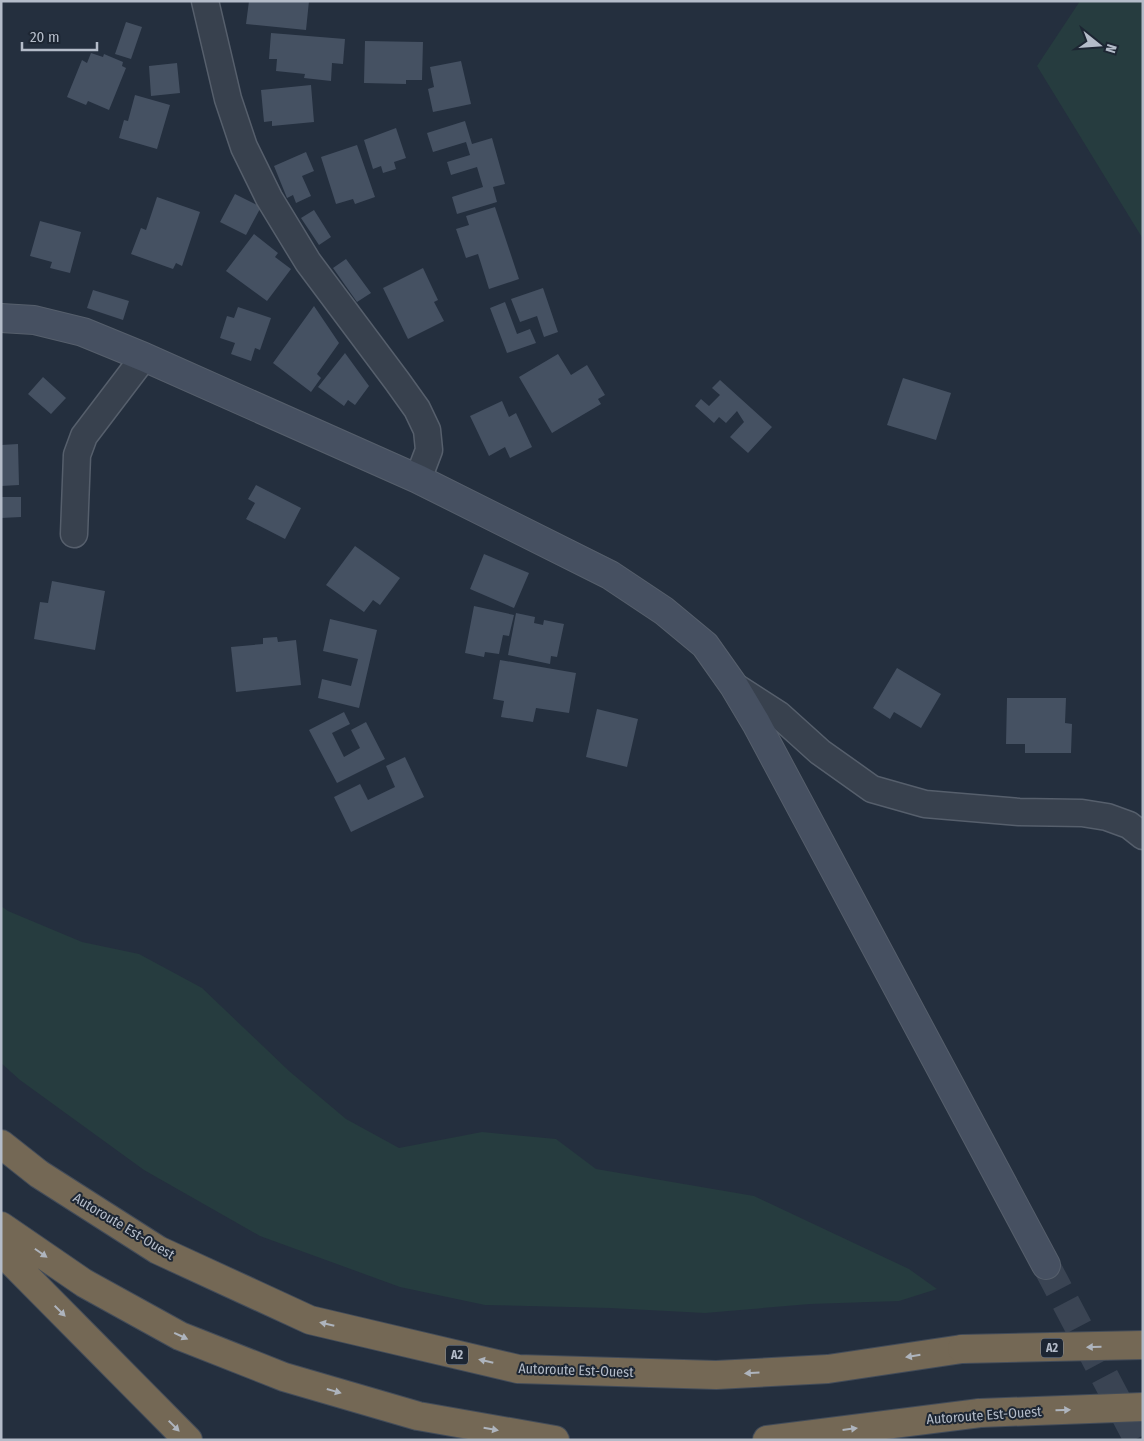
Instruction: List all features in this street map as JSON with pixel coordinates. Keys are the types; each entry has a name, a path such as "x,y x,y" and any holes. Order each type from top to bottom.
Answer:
{"highway":[{"name":"Autoroute Est-Ouest","path":"1,1144 39,1174 158,1250 310,1320 518,1369 716,1375 828,1369 962,1349 1143,1346"},
{"path":"1,1226 84,1283 180,1336 284,1377 418,1416 555,1440"},
{"path":"1,1251 188,1440"},
{"name":"Autoroute Est-Ouest","path":"767,1440 980,1413 1143,1407"}],"main road":[{"path":"1,318 34,320 83,332 418,478 610,575 664,610 705,645 734,686 765,740 1046,1265"}],"street":[{"path":"205,1 228,99 244,147 269,198 308,262 417,409 427,430 429,450 418,478"},
{"path":"74,534 77,455 84,436 144,357"},
{"path":"734,686 779,715 820,752 872,789 925,804 1019,812 1082,813 1107,817 1129,825 1143,836"}],"green space":[{"path":"1080,1 1143,1 1143,239 1037,66"},
{"path":"1,906 8,911 82,942 139,954 202,988 289,1071 346,1119 399,1148 482,1132 556,1139 596,1169 754,1196 909,1269 937,1289 899,1301 810,1304 705,1313 610,1308 485,1305 400,1287 260,1236 144,1170 20,1080 1,1063"}],"building":[{"path":"249,1 309,1 306,30 246,24"},
{"path":"126,22 142,27 131,59 115,54"},
{"path":"271,33 345,39 343,64 332,63 331,81 304,78 305,74 276,71 277,59 269,59"},
{"path":"365,41 423,42 422,80 406,80 406,84 364,83"},
{"path":"91,53 103,57 104,54 123,62 122,66 126,68 109,110 88,101 86,105 67,97 82,60 87,63"},
{"path":"461,61 471,104 433,112 428,89 434,87 430,67"},
{"path":"177,63 180,93 151,96 149,66"},
{"path":"311,85 314,122 272,126 272,121 264,122 261,90"},
{"path":"135,95 170,105 157,149 119,138 124,120 128,121"},
{"path":"465,121 472,144 492,138 505,184 493,187 497,202 457,214 452,197 483,187 477,167 451,175 447,162 470,155 466,142 433,152 427,133"},
{"path":"396,128 406,158 394,162 396,169 383,173 381,166 373,169 364,140"},
{"path":"357,145 375,197 355,204 353,199 336,204 321,157"},
{"path":"306,152 314,171 302,176 311,196 296,203 293,195 287,198 274,166"},
{"path":"235,194 261,207 246,235 220,222"},
{"path":"157,197 200,212 182,266 176,263 173,269 131,254 141,228 146,230"},
{"path":"495,207 519,279 489,289 478,254 466,258 456,229 469,225 466,216"},
{"path":"314,210 331,237 319,245 301,218"},
{"path":"40,221 81,232 70,273 50,268 52,262 30,256"},
{"path":"254,234 278,253 275,257 291,269 267,301 226,271"},
{"path":"346,259 371,293 357,302 333,268"},
{"path":"423,268 438,300 434,302 444,321 408,339 383,288"},
{"path":"543,288 558,332 544,337 537,316 520,322 511,299"},
{"path":"93,290 129,301 123,320 87,308"},
{"path":"505,302 517,334 530,329 536,343 507,353 490,308"},
{"path":"314,306 339,343 317,374 321,378 311,392 273,363"},
{"path":"238,307 271,318 260,350 255,348 251,361 231,354 235,343 220,338 227,316 234,318"},
{"path":"345,353 369,386 355,405 348,400 344,406 318,387"},
{"path":"558,354 571,375 587,365 605,395 598,399 601,404 552,433 519,377"},
{"path":"43,377 66,398 51,414 28,394"},
{"path":"903,378 951,393 936,440 887,425"},
{"path":"720,380 772,427 748,453 730,437 744,422 737,411 726,423 719,417 714,423 695,406 701,399 709,406 720,395 712,388"},
{"path":"502,401 509,417 516,413 532,447 510,458 505,447 489,456 470,416"},
{"path":"18,444 19,485 1,486 1,445"},
{"path":"256,485 301,508 285,539 246,519 255,503 248,499"},
{"path":"1,497 21,497 21,517 1,518"},
{"path":"355,546 400,578 380,605 373,600 364,612 326,585"},
{"path":"484,554 529,573 514,608 470,589"},
{"path":"52,581 105,591 95,650 34,639 40,602 48,603"},
{"path":"474,606 514,615 509,636 503,635 499,654 485,652 484,657 465,653"},
{"path":"516,613 535,617 534,623 543,625 544,620 564,624 557,657 551,656 550,664 508,655"},
{"path":"330,619 377,630 359,708 318,698 322,679 351,686 358,659 323,651"},
{"path":"277,637 278,642 296,640 301,685 236,692 231,647 263,644 263,638"},
{"path":"500,660 576,673 569,713 536,708 533,722 501,717 504,701 493,699"},
{"path":"897,668 941,694 921,728 894,712 890,719 873,708"},
{"path":"1007,698 1066,698 1065,723 1072,724 1071,753 1025,753 1025,744 1006,744"},
{"path":"597,709 638,719 627,767 586,757"},
{"path":"344,712 350,724 332,733 344,757 360,748 351,730 366,722 385,759 337,783 309,730"},
{"path":"405,757 424,797 351,832 334,797 360,784 368,800 395,787 386,766"}],"tunnel":[{"path":"1046,1265 1138,1440"}]}
